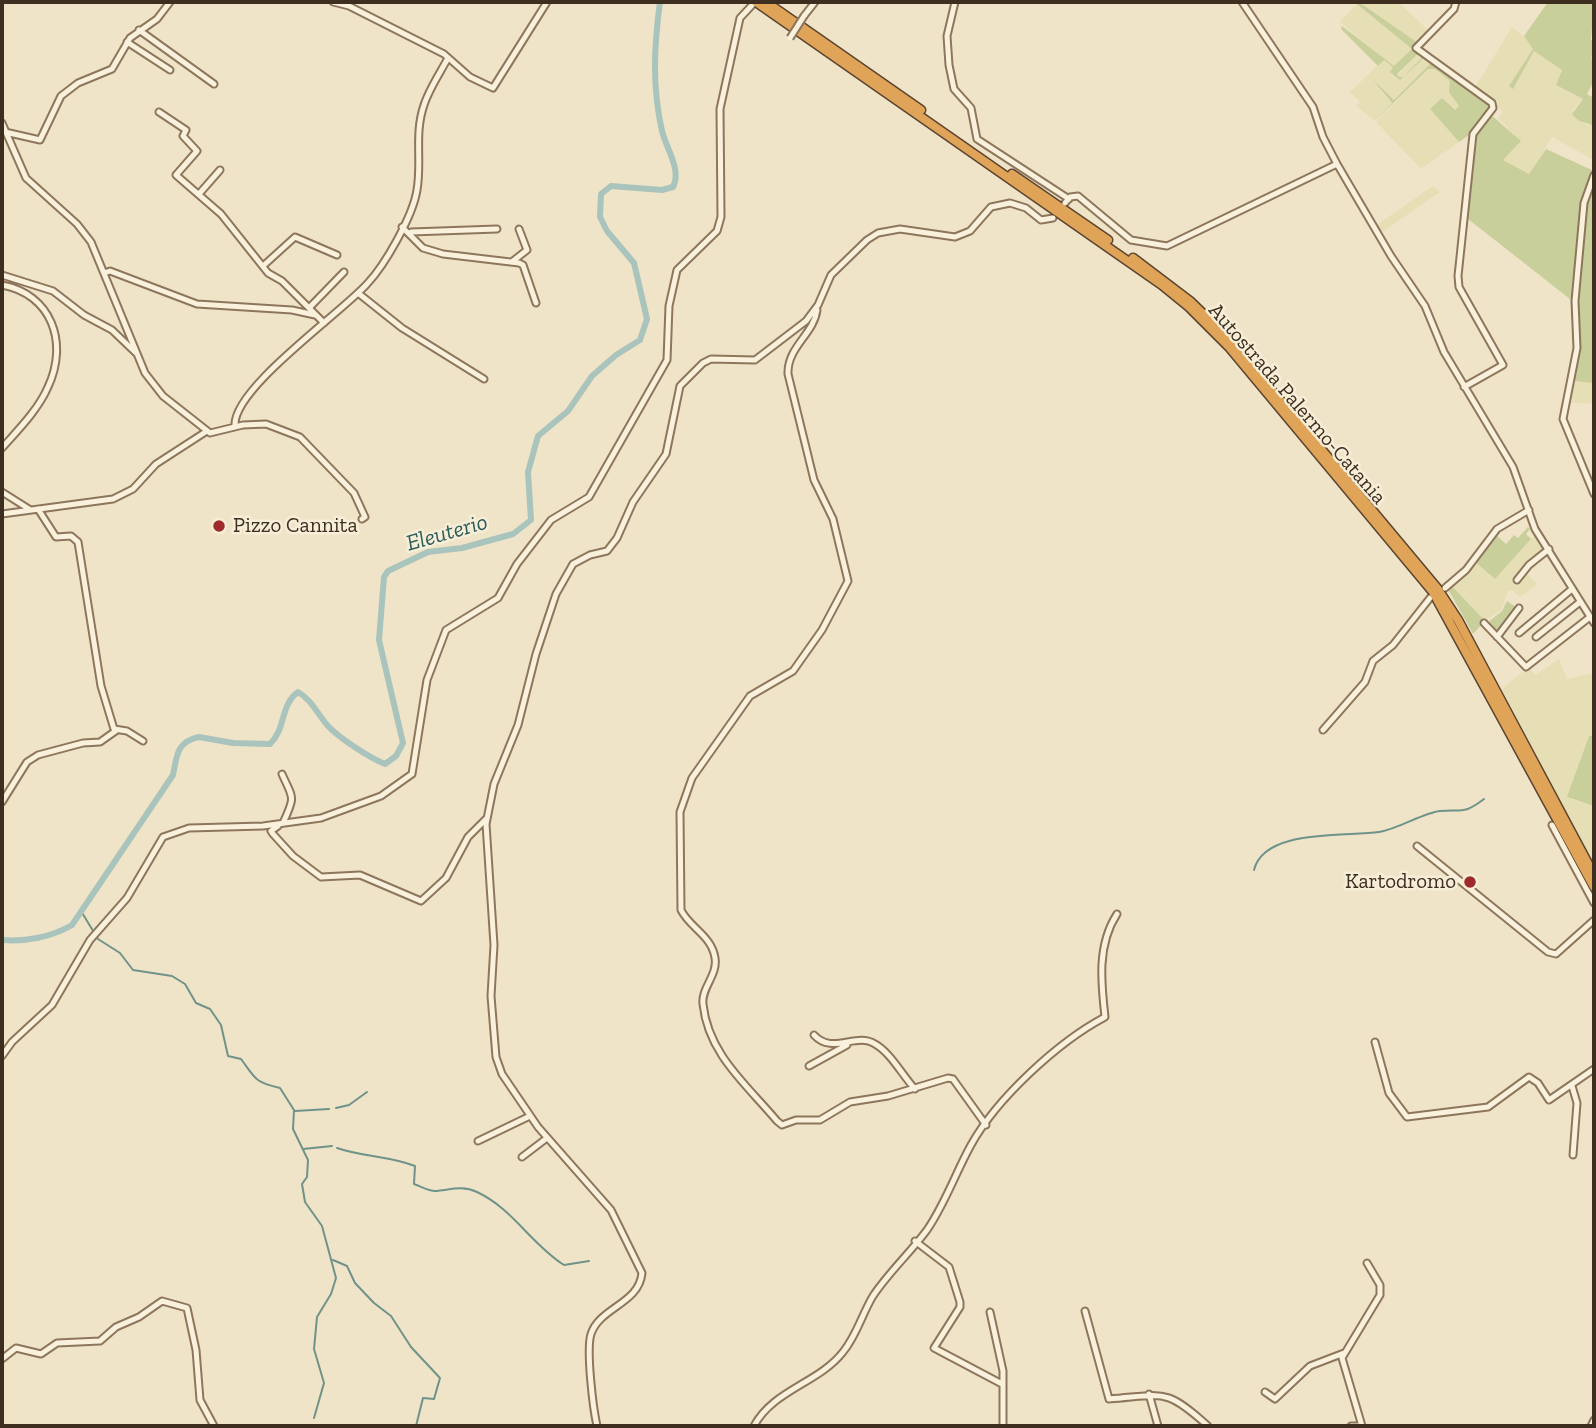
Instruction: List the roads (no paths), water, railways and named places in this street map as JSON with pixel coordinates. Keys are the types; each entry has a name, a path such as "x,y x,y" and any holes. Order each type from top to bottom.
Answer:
{"highway":[{"path":"755,2 776,13"},
{"path":"766,2 776,13"},
{"name":"Autostrada Palermo-Catania","path":"776,13 1161,278 1217,326 1437,588 1458,620 1594,875"},
{"name":"Autostrada Palermo-Catania","path":"776,13 1162,285 1210,327 1433,592 1594,887"}],"street":[{"path":"5,132 40,140 61,96 78,83 112,69 127,42 139,30 157,19 170,2"},
{"path":"333,2 349,6 448,58 470,77 493,88 547,2"},
{"path":"2,1056 12,1042 47,1012 95,935 127,898 163,837 189,828 282,823 333,814 381,796 412,774 427,680 446,630 498,598 517,564 551,520 589,497 667,360 669,306 677,270 717,231 721,217 718,124 724,85 740,18 755,2"},
{"path":"790,38 815,2"},
{"path":"955,2 947,36 949,65 954,89 971,108 977,139 1067,201 1078,196 1133,242 1167,246 1337,164"},
{"path":"1242,2 1313,107 1322,137 1391,256 1425,306 1444,352 1513,467 1535,529 1592,620 1526,667 1484,623"},
{"path":"1456,2 1454,9 1416,48 1492,103 1493,108 1473,134 1458,276 1459,287 1503,365 1464,387"},
{"path":"139,30 214,84"},
{"path":"127,42 170,70"},
{"path":"235,426 236,414 246,396 358,293 375,273 402,227 417,191 416,142 424,105 448,58"},
{"path":"159,112 184,128 183,136 197,151 176,175 220,214 263,266 324,323"},
{"path":"2,123 26,178 82,230 97,253 141,367 156,389 207,431"},
{"path":"199,194 220,170"},
{"path":"1594,176 1584,197 1575,301 1577,348 1563,419 1576,453 1590,477 1594,494"},
{"path":"986,1125 953,1079 850,1102 820,1121 796,1120 782,1125 777,1121 729,1069 705,1023 704,996 713,976 715,957 703,932 681,910 681,812 692,778 750,696 793,671 822,630 848,581 832,519 814,480 788,374 788,361 814,320 831,275 867,240 878,233 900,229 955,237 970,231 990,207 1010,203 1026,208 1041,220 1053,218"},
{"path":"402,227 411,232 423,248 443,254 513,261 523,265 536,303"},
{"path":"411,232 496,229"},
{"path":"513,261 527,250 519,229"},
{"path":"263,266 295,237 337,255"},
{"path":"104,273 110,271 197,304 292,310 316,315"},
{"path":"309,308 344,272"},
{"path":"2,275 53,291 83,315 112,330 137,353"},
{"path":"2,285 27,292 45,309 53,324 55,345 49,386 40,402 2,448"},
{"path":"358,293 402,328 484,379"},
{"path":"597,1426 592,1397 591,1333 597,1324 638,1289 642,1273 611,1210 530,1116 502,1074 496,1057 496,1030 491,996 495,962 486,819 494,783 518,725 536,653 561,582 580,559 607,551 617,538 633,502 666,454 680,386 703,363 711,359 755,360 806,321 816,309"},
{"path":"2,514 113,499 133,489 156,464 207,431 266,424 304,440 354,493 365,517 362,519"},
{"path":"2,492 29,510"},
{"path":"38,509 56,537 71,536 78,542 77,551 83,560 82,577 92,618 101,686 117,730"},
{"path":"1446,588 1466,570 1496,529 1529,510"},
{"path":"1517,580 1529,565 1549,550"},
{"path":"1519,633 1572,589"},
{"path":"1323,730 1365,682 1373,661 1393,645 1430,598"},
{"path":"1536,637 1580,602"},
{"path":"1497,637 1519,608"},
{"path":"2,802 27,762 38,755 88,742 100,742 117,730 127,731 142,741"},
{"path":"282,774 291,789 292,799 282,823 274,828 273,834 293,856 321,877 359,875 421,901 446,878 468,837 486,819"},
{"path":"1552,825 1594,903"},
{"path":"1417,846 1541,949 1550,953 1561,950 1594,920"},
{"path":"754,1426 760,1413 775,1400 841,1355 859,1327 874,1295 928,1228 960,1170 970,1145 986,1125 1039,1064 1084,1028 1105,1017 1101,986 1104,940 1117,914"},
{"path":"814,1035 824,1043 868,1040 874,1043 885,1051 915,1088"},
{"path":"1375,1042 1377,1058 1389,1093 1407,1117 1488,1107 1529,1077 1538,1083 1549,1100 1594,1069"},
{"path":"809,1066 849,1043"},
{"path":"1572,1086 1577,1103 1573,1155"},
{"path":"478,1141 530,1116"},
{"path":"522,1157 547,1138"},
{"path":"915,1241 949,1267 960,1302 956,1315 934,1348 1002,1384"},
{"path":"1351,1426 1362,1426 1342,1365 1344,1353 1380,1295 1380,1285 1367,1263"},
{"path":"2,1359 16,1348 37,1354 57,1343 94,1343 157,1303 175,1302 187,1308 190,1315 200,1400 214,1426"},
{"path":"1085,1311 1109,1399 1149,1394 1172,1397 1208,1426"},
{"path":"990,1312 1003,1371 1003,1426"},
{"path":"1265,1392 1275,1399 1307,1368 1344,1353"},
{"path":"1149,1394 1158,1426"},
{"path":"1591,1426 1594,1420"}],"waterway":[{"name":"Eleuterio","path":"2,940 38,938 72,925 173,775 179,751 191,739 199,737 233,743 270,744 279,731 288,704 298,692 311,703 328,726 355,747 385,764 396,756 403,743 379,640 384,577 388,571 428,552 462,548 513,534 531,520 528,472 538,436 568,411 592,376 616,355 640,340 647,319 634,263 607,231 600,217 601,194 611,186 662,190 673,187 675,166 662,131 655,82 660,2"},
{"path":"1254,870 1261,857 1273,847 1290,841 1308,837 1379,832 1433,812 1467,809 1484,799"},
{"path":"81,911 98,939 120,953 133,970 172,976 185,984 196,1003 210,1009 221,1025 228,1056 241,1059 260,1081 280,1088 294,1110 293,1129 308,1160 307,1177 302,1184 305,1202 322,1226 336,1278 331,1294 317,1317 314,1349 324,1383 314,1418"},
{"path":"336,1108 349,1105 367,1092"},
{"path":"295,1111 329,1109"},
{"path":"303,1149 332,1146"},
{"path":"337,1148 415,1166 414,1184 430,1190 461,1188 477,1192 501,1207 564,1265 589,1261"},
{"path":"333,1260 347,1266 355,1283 391,1316 411,1347 440,1378 434,1399 423,1398 416,1426"}],"place":[{"name":"Pizzo Cannita","path":"219,526"},
{"name":"Kartodromo","path":"1470,882"}]}
